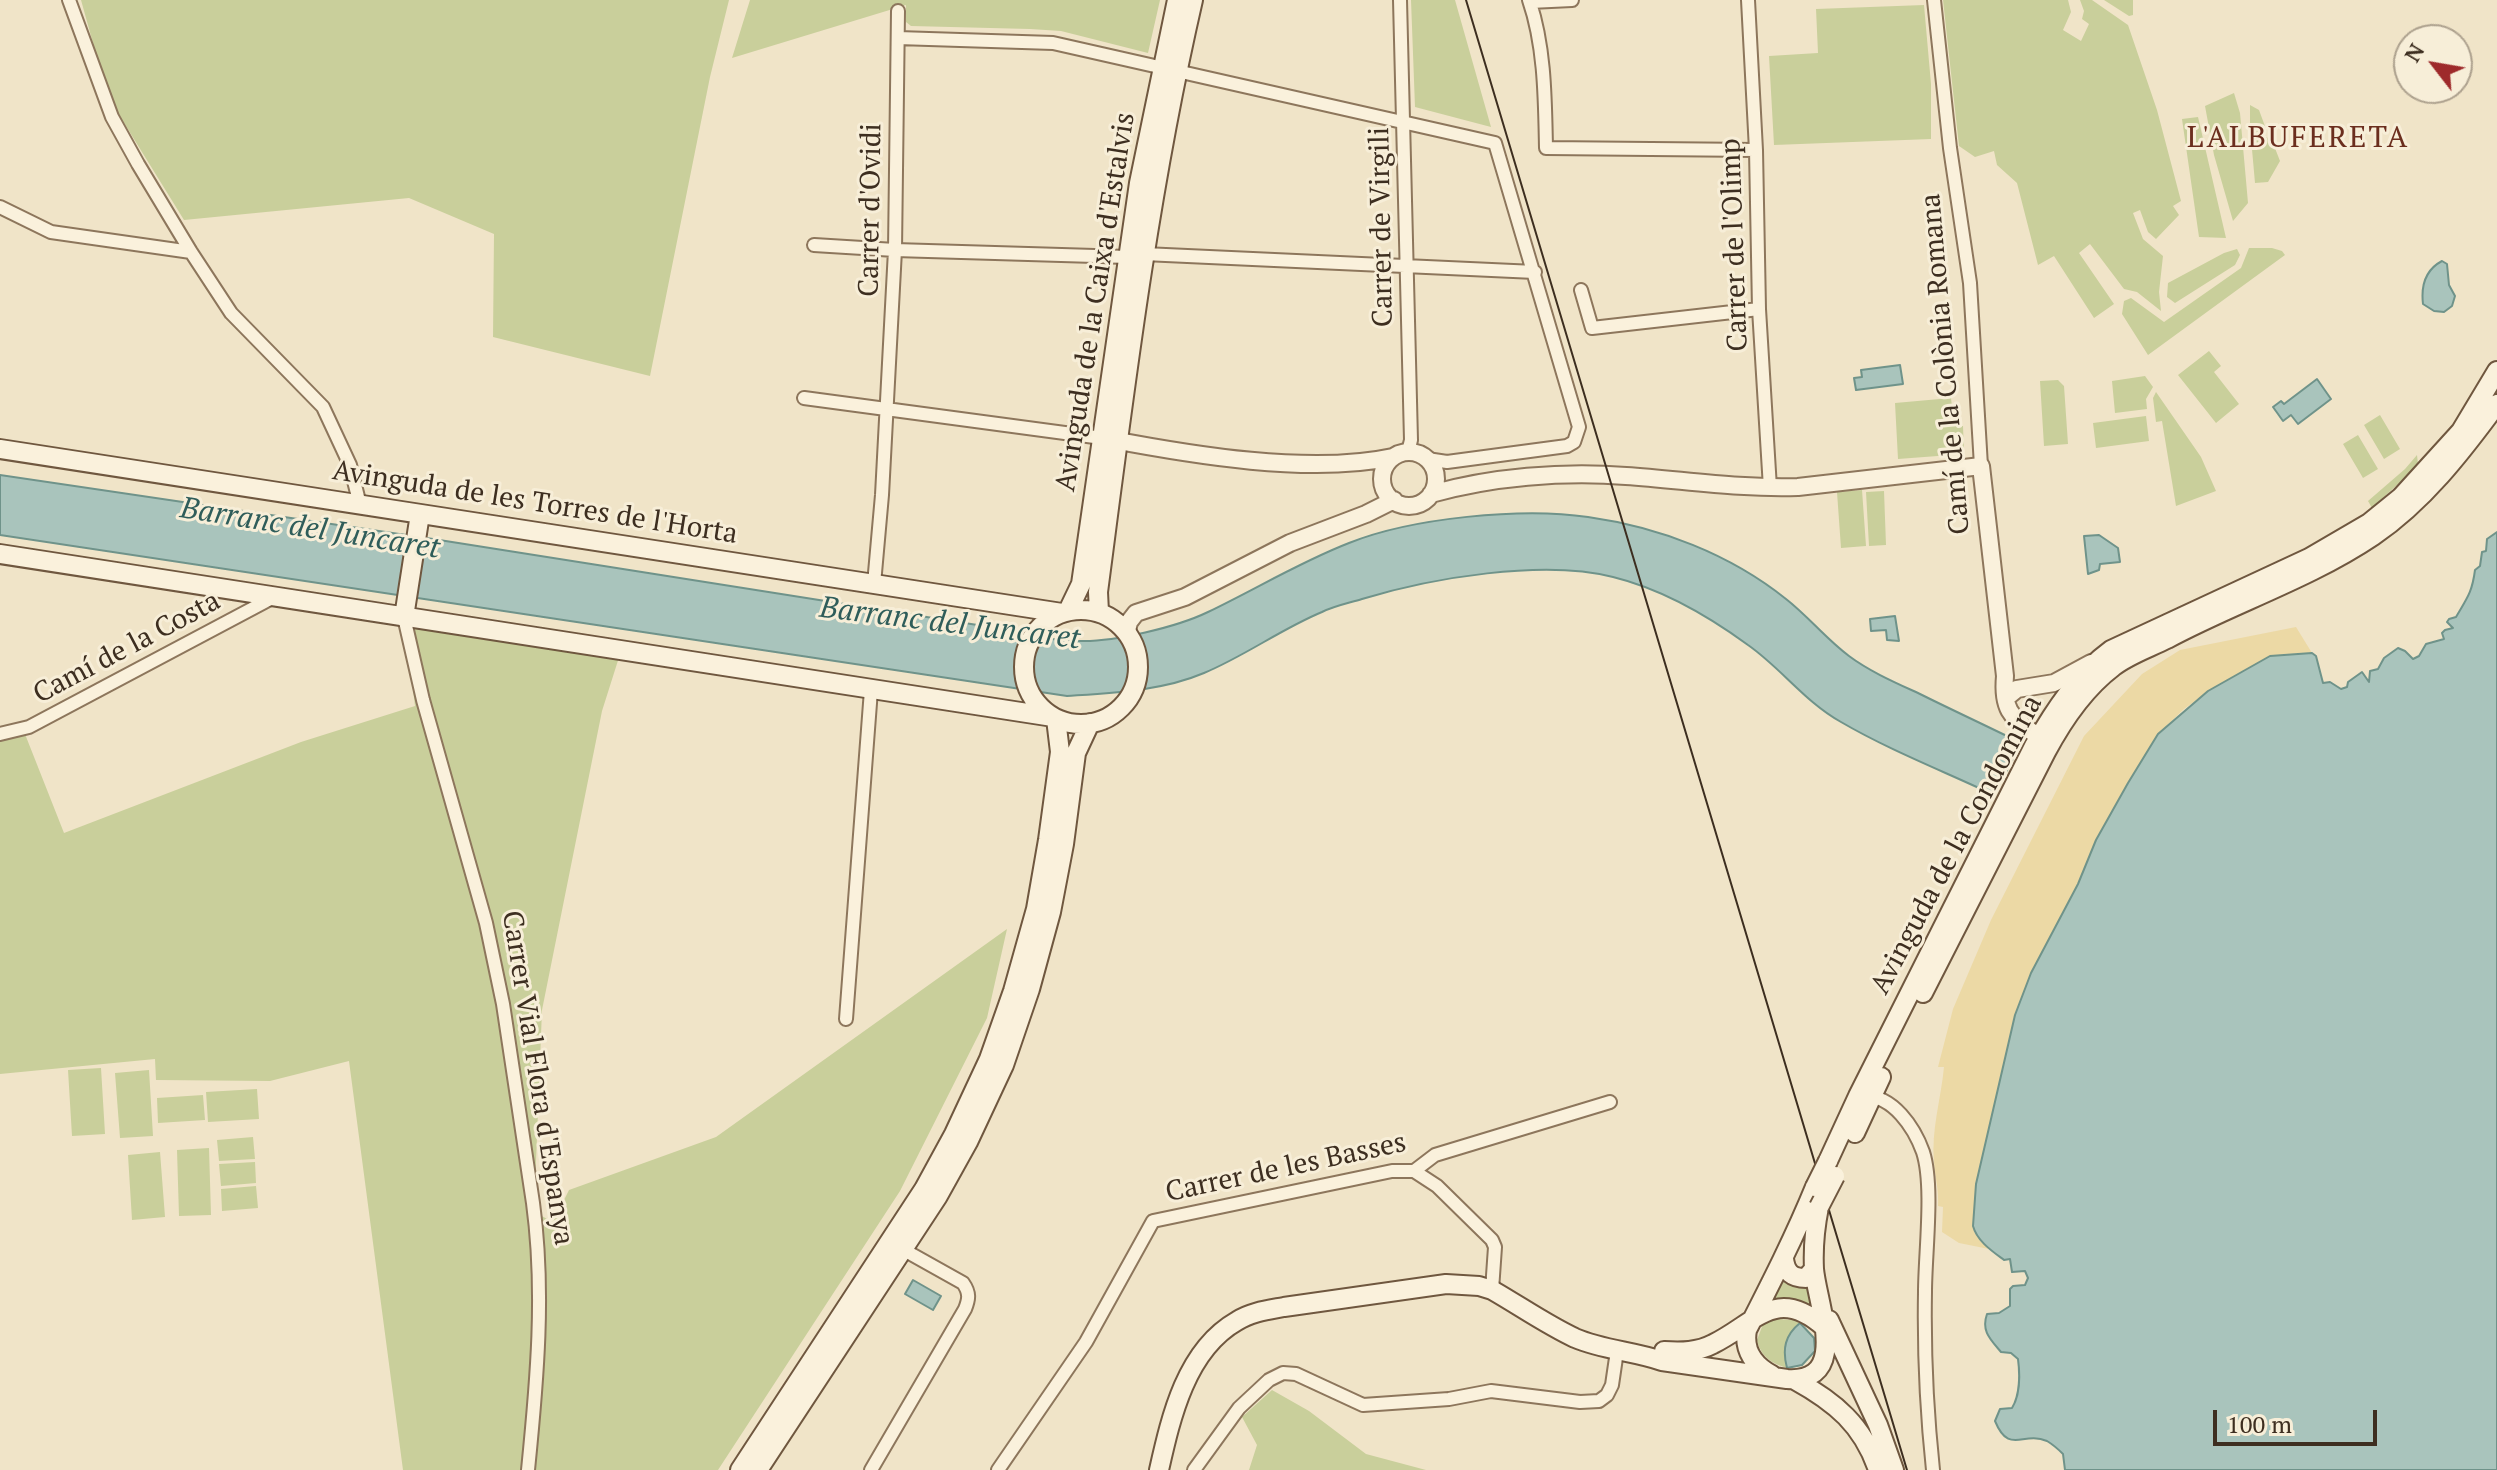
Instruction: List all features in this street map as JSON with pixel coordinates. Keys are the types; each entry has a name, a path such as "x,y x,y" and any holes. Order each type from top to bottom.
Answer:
{"main road":[{"name":"Avinguda de la Caixa d'Estalvis","path":"1065,612 1081,584 1110,440 1136,255 1170,69 1177,0"},
{"name":"Avinguda de la Caixa d'Estalvis","path":"1170,69 1193,0"},
{"name":"Avinguda de la Condomina","path":"1825,1330 1814,1269 1819,1207 1832,1168 1865,1096 2044,742 2077,683 2100,658 2309,558 2369,523 2401,497 2461,431 2497,371"},
{"name":"Avinguda de la Condomina","path":"2044,742 2082,696 2114,666 2197,623 2319,568 2374,536 2420,498 2465,448 2497,404"},
{"name":"Avinguda de la Caixa d'Estalvis","path":"1099,612 1110,440"},
{"name":"Avinguda de les Torres de l'Horta","path":"0,449 1065,612"},
{"name":"Carrer Vial Flora d'Espanya","path":"406,608 420,514"},
{"path":"0,554 274,597 406,608 871,690 1055,718 1072,724 1090,723 1115,713 1128,700 1134,687 1138,663 1137,652 1127,631 1108,616 1080,609 1050,619 1037,630 1029,643 1024,660 1026,683 1034,701 1055,718 1060,752 1036,909 1013,991 989,1059 924,1189 740,1470"},
{"path":"758,1470 938,1196 1004,1065 1030,989 1051,912 1076,753 1090,723"},
{"name":"Avinguda de la Condomina","path":"1753,1319 1784,1259 1815,1187 1832,1168"},
{"path":"1784,1259 1785,1268 1797,1278 1806,1278 1814,1269"},
{"path":"1159,1470 1179,1401 1192,1369 1211,1341 1239,1319 1284,1307 1446,1284 1479,1286 1492,1290 1574,1338 1617,1351 1644,1354 1700,1350 1764,1311 1790,1308 1803,1312 1825,1330 1845,1354"},
{"name":"Avinguda de la Condomina","path":"1722,1339 1766,1289"},
{"path":"1819,1300 1878,1425 1894,1470"},
{"path":"1753,1319 1745,1338 1748,1349 1759,1367 1775,1377"},
{"path":"1795,1380 1807,1376 1822,1363 1827,1346 1825,1330"},
{"path":"1644,1354 1662,1361 1795,1380 1855,1424 1866,1440 1878,1470"}],"street":[{"path":"69,0 112,117 191,252 231,313 323,407 350,465 360,505"},
{"name":"Carrer de Virgili","path":"1400,0 1411,440 1401,454"},
{"path":"1572,0 1530,1 1540,52 1546,148 1756,150"},
{"name":"Carrer de l'Olimp","path":"1748,0 1756,150 1759,309 1770,488"},
{"name":"Camí de la Colònia Romana","path":"1934,0 1950,148 1970,283 1981,466 2005,676 2012,694"},
{"name":"Carrer d'Ovidi","path":"887,409 895,250 898,11"},
{"path":"898,38 1053,43 1495,143 1579,427 1574,442 1567,446 1432,466"},
{"path":"0,207 51,232 191,252"},
{"path":"814,245 1535,272"},
{"path":"1581,290 1592,328 1759,309"},
{"path":"804,398 1267,461 1346,463 1415,452 1432,466 1469,484"},
{"path":"874,584 887,409"},
{"path":"1401,454 1387,463 1382,481 1394,500 1404,505 1426,500 1431,494 1435,488 1432,466"},
{"path":"1431,494 1469,484 1570,474 1770,488 1981,466"},
{"path":"1127,631 1136,613 1185,597 1290,543 1394,500"},
{"name":"Camí de la Costa","path":"0,734 29,727 274,597"},
{"name":"Carrer Vial Flora d'Espanya","path":"406,608 423,700 486,923 503,1004 525,1149 537,1239 539,1297 528,1470"},
{"path":"2044,742 2011,715 2006,707 2012,694 2054,683 2100,658"},
{"path":"846,1019 871,690"},
{"path":"1865,1096 1892,1106 1902,1114 1923,1152 1928,1184 1925,1295 1933,1470"},
{"name":"Carrer de les Basses","path":"998,1470 1086,1342 1153,1221 1392,1171 1414,1171 1435,1155 1610,1102"},
{"path":"1414,1171 1437,1186 1492,1240 1495,1247 1492,1290"},
{"path":"871,1470 969,1298 968,1290 956,1278 904,1250"},
{"path":"1194,1470 1239,1408 1269,1380 1283,1373 1296,1374 1363,1405 1449,1399 1491,1391 1580,1402 1599,1401 1607,1395 1612,1385 1617,1351"}],"green space":[{"path":"81,0 729,0 710,77 650,376 493,337 494,234 409,198 184,220 108,97"},
{"path":"750,0 1160,0 1148,53 1061,31 911,26 906,22 906,5 732,58"},
{"path":"1411,0 1455,0 1491,127 1415,107"},
{"path":"1943,0 2068,0 2071,12 2063,30 2081,41 2089,24 2082,19 2084,11 2080,0 2092,0 2128,25 2157,110 2181,201 2173,206 2179,215 2156,239 2148,232 2140,210 2133,213 2143,239 2163,256 2159,292 2161,311 2137,292 2124,289 2090,244 2079,253 2114,304 2094,318 2054,256 2038,265 2017,183 1997,165 1994,151 1975,157 1959,146"},
{"path":"2104,0 2133,0 2133,15 2129,16"},
{"path":"1924,5 1931,84 1931,139 1774,145 1769,56 1818,53 1816,9"},
{"path":"2234,93 2240,113 2248,203 2233,221 2214,155 2205,106"},
{"path":"2250,105 2259,110 2265,132 2250,134"},
{"path":"2198,117 2226,238 2199,237 2182,119"},
{"path":"2251,138 2271,138 2280,161 2268,182 2255,183"},
{"path":"2249,248 2272,248 2285,255 2148,355 2122,314 2124,301 2131,298 2164,322 2241,268"},
{"path":"2237,249 2240,255 2235,265 2175,303 2167,297 2168,283"},
{"path":"2209,351 2221,366 2214,372 2239,404 2216,423 2178,375"},
{"path":"2145,376 2153,387 2146,399 2147,409 2115,413 2112,381"},
{"path":"2058,380 2064,386 2068,444 2044,446 2040,381"},
{"path":"2156,392 2201,457 2216,491 2176,506 2162,421 2156,422 2153,398"},
{"path":"1951,398 1954,426 1963,426 1964,454 1898,459 1895,403"},
{"path":"2380,415 2400,449 2384,459 2364,425"},
{"path":"2146,416 2149,441 2096,448 2093,423"},
{"path":"2358,435 2378,469 2363,478 2343,444"},
{"path":"2417,455 2418,464 2372,508 2368,501"},
{"path":"1862,490 1866,546 1841,548 1837,492"},
{"path":"1884,491 1886,545 1869,546 1866,492"},
{"path":"404,617 621,651 602,711 542,1010 534,1212 553,1222 569,1190 716,1137 1007,929 987,1018 900,1191 718,1470 403,1470 349,1061 270,1081 156,1080 155,1059 0,1074 0,736 23,729 64,833 301,742 415,706"},
{"path":"101,1068 105,1134 72,1136 68,1070"},
{"path":"149,1070 153,1136 120,1138 115,1073"},
{"path":"257,1089 259,1119 208,1122 206,1092"},
{"path":"203,1095 205,1120 158,1123 157,1098"},
{"path":"253,1137 255,1159 219,1161 217,1140"},
{"path":"209,1148 211,1215 179,1216 177,1150"},
{"path":"160,1152 165,1217 132,1220 128,1155"},
{"path":"255,1162 256,1183 221,1186 219,1164"},
{"path":"256,1186 258,1208 222,1211 221,1189"},
{"path":"1784,1277 1807,1285 1815,1313 1769,1305"},
{"path":"1777,1319 1800,1323 1787,1343 1787,1368 1768,1358 1757,1340 1763,1324"},
{"path":"1272,1390 1309,1411 1366,1454 1426,1470 1249,1470 1257,1445 1242,1417"}],"sand":[{"path":"2296,627 2312,653 2270,656 2184,709 2158,734 2105,823 2078,884 2031,973 2015,1015 1976,1184 1974,1232 1989,1249 1959,1243 1942,1232 1943,1207 1938,1206 1934,1138 1944,1067 1938,1067 1953,1009 1991,920 2084,736 2142,674 2180,650"}],"water":[{"path":"2442,261 2447,264 2449,285 2455,296 2452,306 2444,312 2434,311 2423,304 2428,274"},
{"path":"1900,365 1903,384 1856,390 1854,378 1862,377 1861,370"},
{"path":"2317,379 2331,399 2298,424 2291,415 2283,421 2273,407 2281,401 2284,404"},
{"name":"Barranc del Juncaret","path":"0,475 433,539 1068,641 1127,636 1180,623 1331,550 1403,527 1500,514 1588,517 1667,535 1717,556 1786,599 1865,667 2021,743 1994,795 1897,751 1828,714 1748,645 1684,604 1631,582 1585,572 1487,573 1390,591 1327,610 1188,679 1137,690 1067,696 0,535"},
{"path":"2497,532 2497,1470 2065,1470 2063,1454 2049,1442 2038,1439 2011,1440 2000,1431 1995,1421 2000,1409 2012,1408 2015,1403 2019,1365 2018,1359 2011,1353 2001,1352 1990,1339 1985,1320 1987,1314 1999,1313 2010,1306 2010,1289 2025,1285 2028,1278 2025,1271 2012,1272 2010,1259 2004,1260 1990,1249 1973,1226 1976,1184 2015,1015 2031,973 2078,884 2096,840 2158,734 2208,691 2270,656 2312,653 2316,656 2323,683 2330,682 2341,689 2362,672 2369,682 2370,671 2378,669 2384,658 2398,648 2413,659 2419,656 2426,644 2444,639 2442,633 2453,628 2447,622 2456,617 2466,600 2475,570 2480,566 2482,552 2486,551 2487,539"},
{"path":"2099,535 2118,548 2120,562 2100,564 2099,570 2088,574 2084,536"},
{"path":"1895,616 1899,641 1887,640 1886,630 1871,631 1870,619"},
{"path":"913,1280 941,1296 933,1310 905,1294"},
{"path":"1800,1323 1814,1338 1815,1351 1802,1365 1787,1368 1786,1343"}],"tram line":[{"path":"1466,0 1907,1470"}],"district":[{"name":"L'ALBUFERETA","path":"2298,138"}]}
